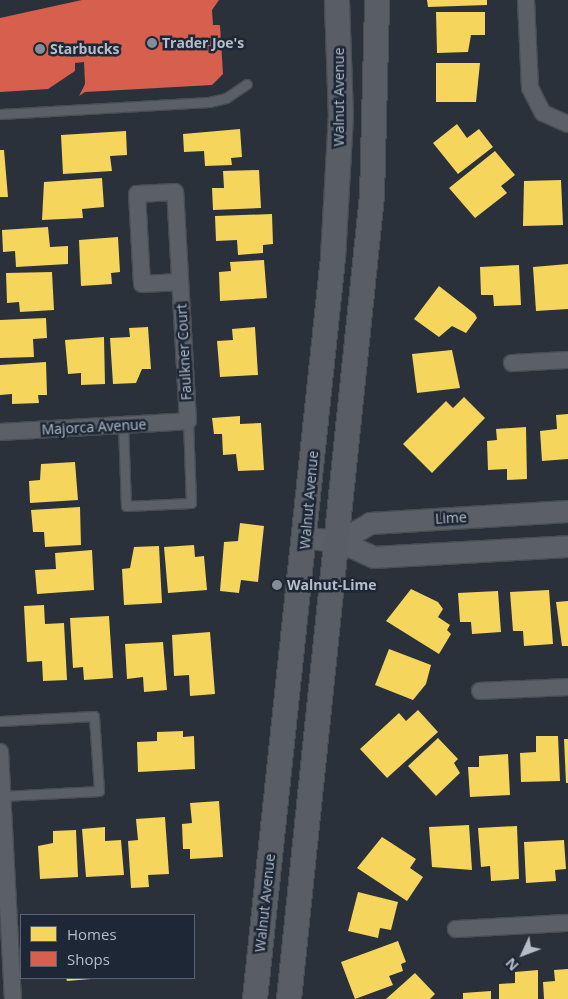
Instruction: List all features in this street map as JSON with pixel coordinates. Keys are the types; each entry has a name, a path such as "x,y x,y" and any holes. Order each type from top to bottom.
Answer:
{"main road":[{"name":"Walnut Avenue","path":"255,999 306,538 334,249 341,82 337,0"},
{"path":"289,999 338,542 372,196 377,81 377,0"},
{"path":"341,82 377,81"}],"street":[{"path":"526,0 530,88 544,113 568,124"},
{"name":"Faulkner Court","path":"180,282 142,284 137,194 175,192 188,421"},
{"path":"512,363 568,360"},
{"name":"Majorca Avenue","path":"0,432 188,421"},
{"name":"Lime","path":"338,542 370,523 568,511"},
{"path":"306,538 338,542 373,557 568,546"},
{"path":"480,691 568,687"},
{"path":"0,752 3,859 13,999"},
{"path":"456,929 568,924"}],"lane":[{"path":"0,114 209,102 226,98 247,84"},
{"path":"123,425 126,506 191,503 188,421"},
{"path":"0,721 94,716 99,791 2,805"}],"building: Homes":[{"path":"427,0 487,0 487,5 428,7"},
{"path":"436,12 485,12 485,35 471,35 468,52 437,53"},
{"path":"436,63 480,63 476,102 436,102"},
{"path":"457,124 467,138 479,129 493,147 458,174 433,143"},
{"path":"240,129 242,157 231,158 232,165 205,166 204,151 184,152 183,134"},
{"path":"126,131 127,155 110,156 112,171 63,174 61,135"},
{"path":"0,150 4,150 8,197 0,197"},
{"path":"495,151 515,175 501,186 507,193 475,218 449,188"},
{"path":"259,170 261,208 213,210 212,188 224,188 223,171"},
{"path":"102,178 104,207 82,209 83,218 42,220 44,182"},
{"path":"561,180 563,225 523,226 524,181"},
{"path":"272,214 273,244 263,245 263,253 238,255 237,240 216,241 215,216"},
{"path":"48,227 50,247 68,246 68,264 16,267 15,251 3,252 2,230"},
{"path":"118,237 120,272 111,273 112,284 81,286 79,240"},
{"path":"264,260 267,298 220,301 219,272 231,271 230,262"},
{"path":"568,264 568,309 536,311 533,267"},
{"path":"519,265 521,305 494,306 493,295 481,295 480,267"},
{"path":"52,272 54,310 20,312 19,302 7,303 6,273"},
{"path":"439,286 475,314 477,318 466,333 452,326 439,337 414,319"},
{"path":"46,318 47,338 33,339 34,357 0,358 0,320"},
{"path":"148,327 151,369 142,369 136,383 113,384 110,338 130,337 129,328"},
{"path":"255,327 258,375 220,377 217,341 233,340 232,329"},
{"path":"104,337 105,384 81,385 81,373 68,374 65,340"},
{"path":"452,350 460,388 417,393 412,354"},
{"path":"46,362 47,395 38,395 39,403 12,404 12,394 0,395 0,365"},
{"path":"464,397 485,418 432,473 403,444 446,401 453,408"},
{"path":"568,414 568,459 542,461 540,431 557,429 556,415"},
{"path":"240,416 240,424 261,423 264,470 238,471 236,454 223,455 222,434 214,434 212,418"},
{"path":"526,427 527,479 507,480 507,469 488,470 487,441 497,440 496,429"},
{"path":"75,462 78,500 30,503 29,481 40,480 41,464"},
{"path":"80,507 81,545 45,547 44,532 33,532 31,510"},
{"path":"240,523 264,526 258,582 241,580 239,593 220,591 224,542 238,541"},
{"path":"194,545 195,557 204,556 207,590 168,593 164,547"},
{"path":"159,546 162,603 124,605 122,569 130,568 134,547"},
{"path":"92,550 94,590 37,594 35,570 56,569 55,553"},
{"path":"411,589 438,602 443,609 438,617 450,625 447,630 451,634 439,654 386,621"},
{"path":"549,590 553,644 524,646 523,631 513,631 510,592"},
{"path":"498,591 501,632 472,634 471,622 460,622 458,593"},
{"path":"568,601 568,646 562,646 556,602"},
{"path":"44,605 45,624 64,623 67,680 43,681 42,661 27,662 24,606"},
{"path":"109,616 113,678 84,680 83,667 73,668 70,618"},
{"path":"210,632 215,694 190,696 189,675 174,676 172,635"},
{"path":"163,642 167,690 144,692 143,677 127,679 125,644"},
{"path":"389,649 431,665 426,684 413,700 375,685"},
{"path":"418,710 438,732 387,778 360,749 399,713 406,721"},
{"path":"183,731 183,737 194,736 195,769 138,772 137,742 157,741 157,732"},
{"path":"536,736 558,736 560,781 521,782 520,753 536,752"},
{"path":"438,738 458,759 454,763 460,773 436,796 408,766"},
{"path":"564,739 568,739 568,783 566,783"},
{"path":"508,754 510,795 470,797 468,767 479,767 479,756"},
{"path":"219,801 223,857 190,859 190,849 183,849 182,824 192,823 190,803"},
{"path":"165,817 169,874 148,875 149,887 131,888 128,841 138,840 136,819"},
{"path":"469,825 472,870 432,867 429,827"},
{"path":"517,826 519,879 491,881 490,866 481,867 478,828"},
{"path":"105,827 105,841 121,840 124,875 86,877 82,829"},
{"path":"76,830 78,877 40,879 38,846 53,843 53,831"},
{"path":"382,837 416,859 410,868 423,877 407,901 357,868"},
{"path":"564,840 566,869 555,870 556,881 526,883 524,842"},
{"path":"358,892 398,902 391,930 380,928 378,938 348,931"},
{"path":"398,941 406,962 401,964 403,971 389,976 393,985 355,999 341,962"},
{"path":"568,969 568,999 544,999 543,982 555,981 554,970"},
{"path":"538,970 538,999 499,999 499,984 515,983 515,972"},
{"path":"415,973 435,994 430,999 386,999"},
{"path":"66,979 91,979 67,981"},
{"path":"491,991 491,999 463,999 463,993"}],"building: Shops":[{"name":"Trader Joe's","path":"82,0 219,0 212,10 213,25 220,25 223,74 212,85 85,92 79,96 85,84 84,62 75,63 75,71 48,89 0,92 0,18"}],"place":[{"name":"Trader Joe's","path":"152,43"},
{"name":"Starbucks","path":"40,49"},
{"name":"Walnut-Lime","path":"277,585"}]}
